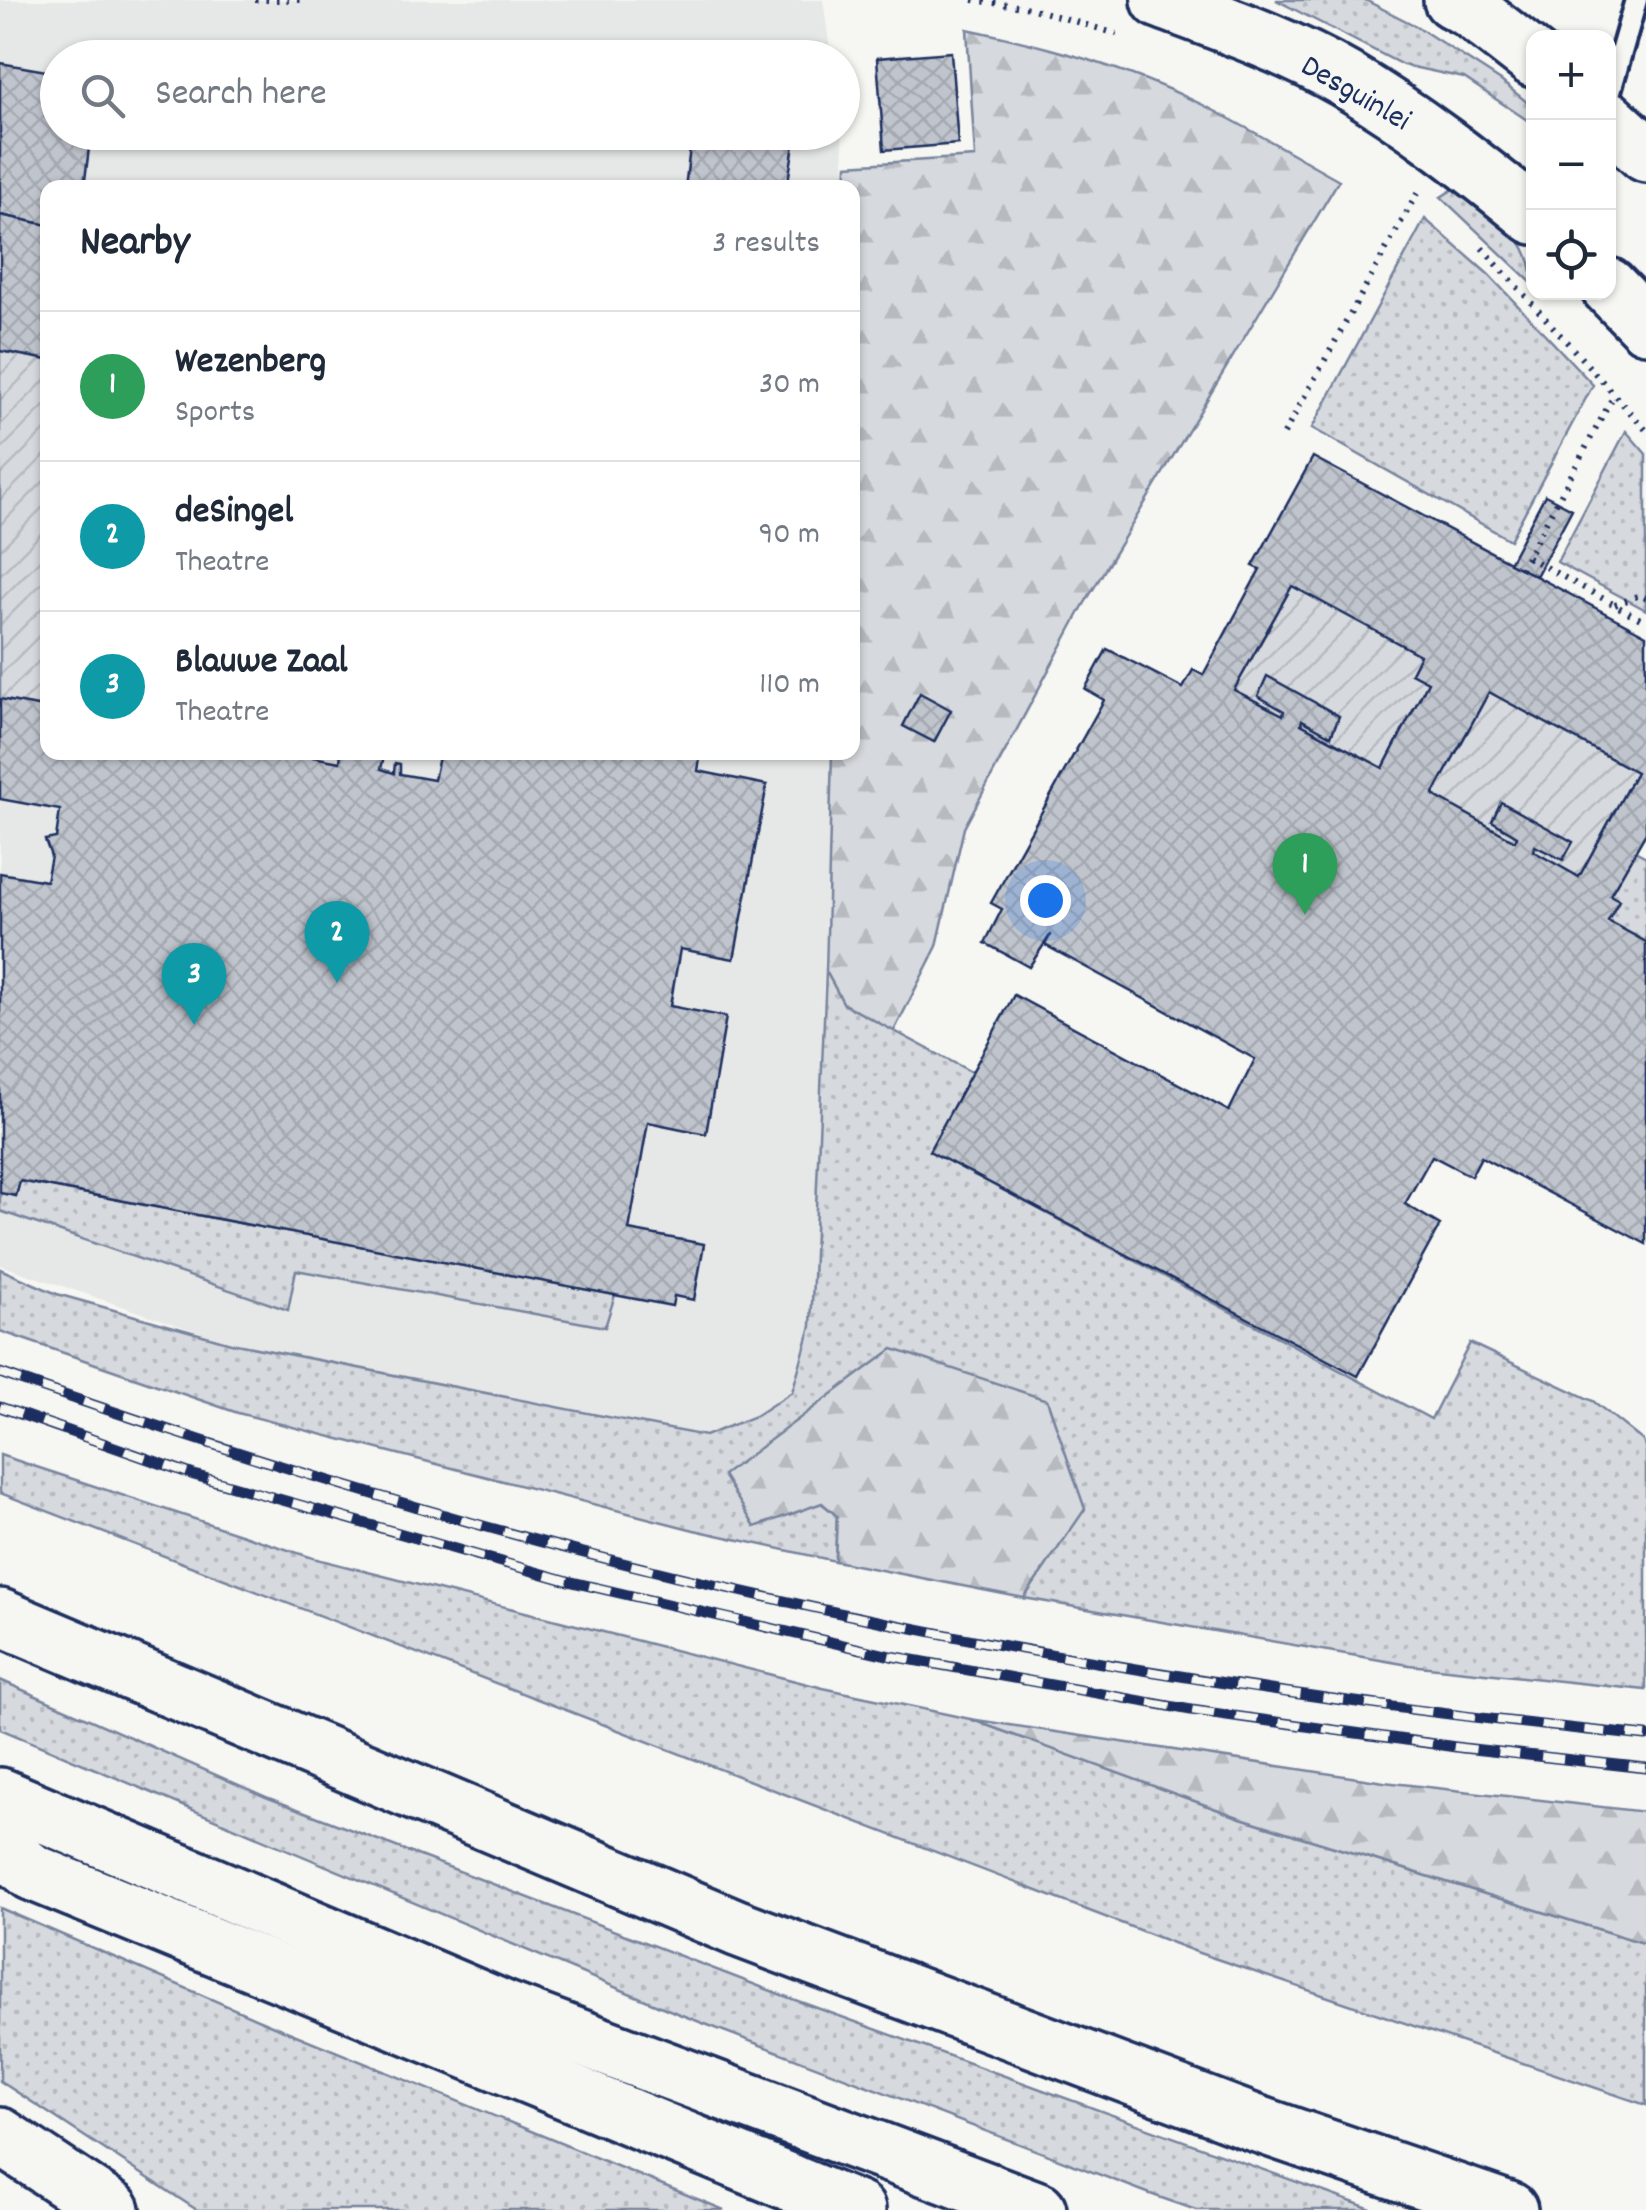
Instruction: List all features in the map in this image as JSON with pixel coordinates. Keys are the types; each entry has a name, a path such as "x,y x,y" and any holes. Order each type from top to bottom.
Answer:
{"main road":[{"path":"1452,0 1472,10 1526,53"},
{"name":"Desguinlei","path":"1145,19 1226,24 1343,78 1450,146 1527,210"},
{"path":"1610,120 1646,154"},
{"path":"1616,294 1646,325"},
{"path":"0,1618 737,1928 1252,2122 1509,2210"},
{"path":"0,1796 506,2010 1038,2210"},
{"path":"0,1847 32,1872 857,2210"},
{"path":"0,2136 112,2210"}],"lane":[{"path":"1616,70 1636,0"}],"path":[{"path":"256,0 304,0"},
{"path":"972,0 1145,19"},
{"path":"1406,180 1430,196"},
{"path":"1284,434 1420,189"},
{"path":"1481,247 1646,430"},
{"path":"1521,569 1615,393"},
{"path":"1526,557 1646,622"},
{"path":"1614,605 1640,595 1646,598"}],"shaded area":[{"path":"0,0 823,0 829,40 40,40 40,150 843,150 845,180 40,180 40,760 832,760 811,1326 793,1392 755,1416 705,1436 231,1343 0,1265"}],"green space":[{"path":"1276,0 1365,0 1416,26 1501,81 1526,101 1526,119 1464,78 1403,65"},
{"path":"967,29 1057,51 1146,80 1220,114 1339,180 1083,606 964,828 937,946 894,1031 844,1004 826,971 832,760 860,760 860,180 846,180 847,165 975,157"},
{"path":"1465,188 1511,229 1526,252 1526,277 1441,197"},
{"path":"1425,219 1488,274 1593,385 1510,540 1312,428"},
{"path":"0,351 40,359 40,707 0,699"},
{"path":"1626,431 1646,454 1646,610 1557,562"},
{"path":"1292,586 1420,655 1411,673 1428,682 1383,768 1301,724 1302,720 1331,736 1339,716 1268,677 1258,696 1284,711 1283,715 1234,690"},
{"path":"1489,692 1636,772 1579,877 1533,851 1535,846 1563,859 1572,842 1501,803 1492,821 1517,836 1515,841 1433,795"},
{"path":"1635,851 1646,857 1646,942 1608,921 1619,901 1610,895"},
{"path":"826,971 844,1004 973,1073 930,1151 1431,1419 1470,1343 1593,1401 1642,1440 1646,1447 1646,1690 1409,1665 1024,1598 1084,1509 1047,1400 756,1526 821,1503 837,1515 835,1561 694,1530 238,1413 0,1331 0,1269 57,1294 231,1343 705,1436 755,1416 792,1392 811,1326"},
{"path":"20,1181 615,1295 605,1327 296,1270 288,1310 0,1211 0,1193 16,1196"},
{"path":"893,1349 1047,1400 1085,1509 1024,1598 835,1561 837,1516 822,1503 755,1527 723,1475"},
{"path":"0,1455 313,1558 823,1688 970,1719 1241,1818 1646,1944 1646,2105 1199,1953 0,1493"},
{"path":"0,1680 266,1797 795,2000 1374,2210 1196,2210 679,2014 0,1729"},
{"path":"970,1719 1384,1782 1646,1812 1646,1944 1241,1818"},
{"path":"0,1908 269,2024 724,2210 197,2210 0,2081"}],"building":[{"path":"951,52 958,144 884,150 877,58"},
{"path":"0,63 40,70 40,150 89,150 85,180 40,180 40,223 0,215"},
{"path":"690,150 793,150 788,180 686,180"},
{"path":"0,215 40,223 40,358 0,351"},
{"path":"1313,457 1646,635 1646,833 1610,895 1619,900 1608,921 1646,942 1646,1244 1481,1157 1471,1176 1432,1156 1405,1204 1440,1225 1358,1376 929,1151 1014,995 1229,1111 1255,1059 1045,945 1051,934 1029,967 985,943 1002,909 991,903 1104,700 1085,689 1107,649 1183,688 1193,670 1203,675 1260,569 1253,566","holes":["1292,586 1420,655 1411,673 1428,682 1383,768 1301,724 1302,720 1331,736 1339,716 1267,676 1258,696 1284,711 1283,715 1234,690","1489,692 1636,772 1579,877 1533,851 1535,846 1563,860 1573,842 1501,802 1492,821 1517,836 1515,841 1433,795"]},
{"path":"1545,495 1572,509 1536,576 1509,563"},
{"path":"920,693 951,710 934,742 903,726"},
{"path":"0,699 40,706 40,760 383,760 381,769 394,773 395,763 400,764 400,774 434,780 438,760 700,760 698,771 767,785 734,959 680,949 670,1006 726,1017 706,1134 648,1122 629,1230 704,1244 694,1300 674,1296 672,1306 20,1181 16,1196 0,1193 0,873 46,881 51,856 45,840 56,838 60,810 0,799"}],"railway":[{"path":"0,1373 358,1490 708,1584 973,1640 1242,1686 1646,1736"},
{"path":"0,1407 194,1475 568,1581 891,1656 1191,1710 1463,1748 1646,1768"}],"place":[{"name":"Wezenberg","path":"1305,915"},
{"name":"deSingel","path":"337,983"},
{"name":"Blauwe Zaal","path":"194,1025"}]}
